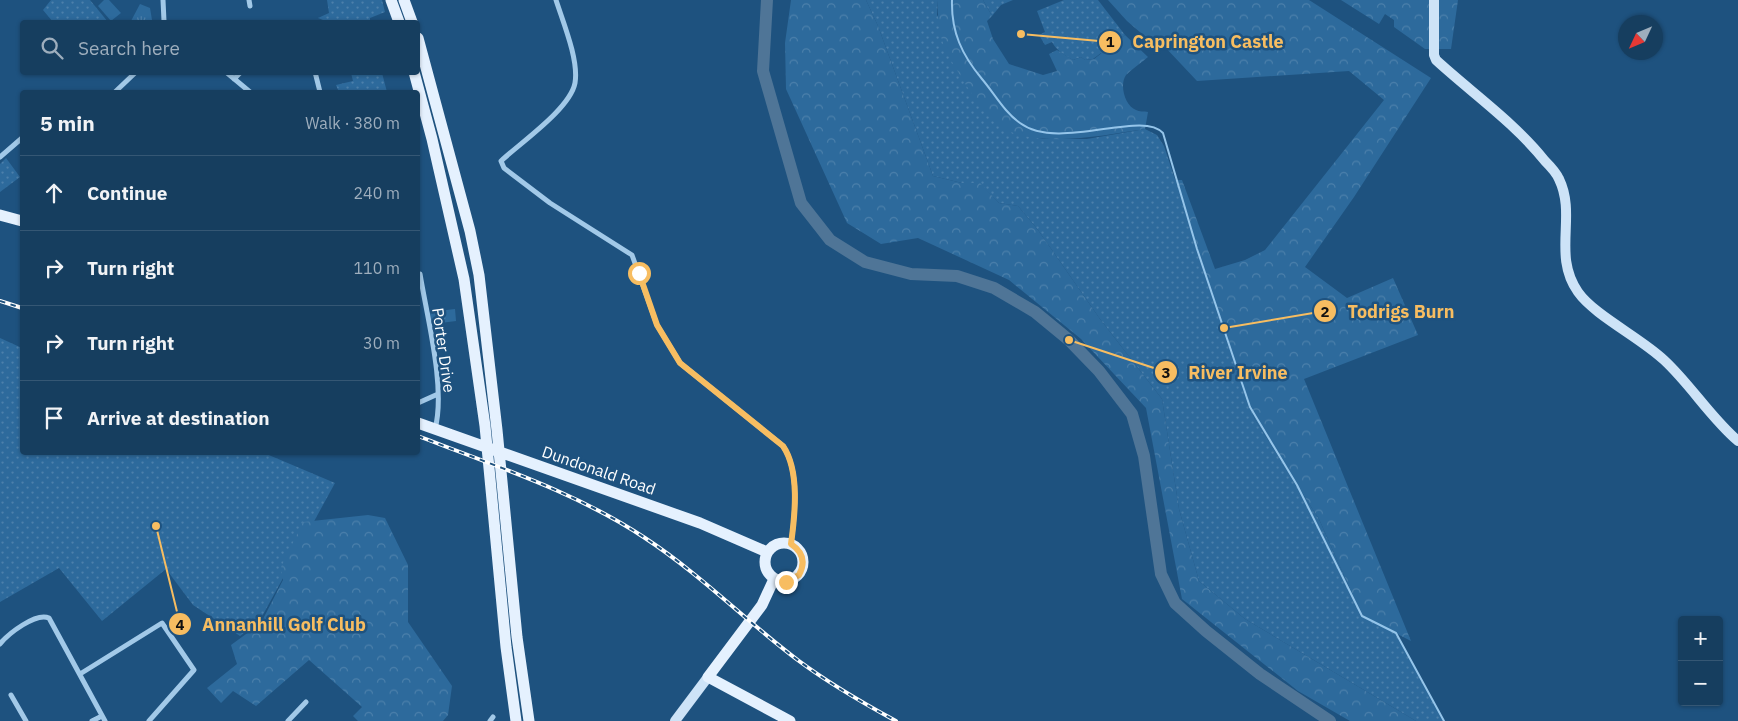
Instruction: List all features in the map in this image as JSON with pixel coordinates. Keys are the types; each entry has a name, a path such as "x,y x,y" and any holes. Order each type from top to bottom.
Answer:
{"main road":[{"path":"391,0 398,20"},
{"path":"404,0 411,20"},
{"path":"420,45 470,231 478,275 498,430 497,489 506,647 516,721"},
{"path":"415,75 419,90"},
{"path":"420,94 464,279 485,426 497,489 529,721"},
{"path":"0,215 20,220"},
{"name":"Dundonald Road","path":"420,424 700,523 767,552"},
{"path":"778,544 791,544 802,554 802,568 794,579 786,582 774,579 765,568 767,552 778,544"},
{"path":"774,579 762,605 708,677 790,721"}],"street":[{"path":"163,0 163,20"},
{"path":"249,0 250,6"},
{"path":"556,0 575,63 575,83 569,98 500,160 504,168 550,203 632,255 657,325 680,363 783,446 790,457 796,507 791,544"},
{"path":"1434,0 1434,55 1436,60 1536,149 1559,178 1566,204 1564,245 1566,269 1578,292 1590,305 1637,337 1666,361 1725,430 1738,441"},
{"path":"117,90 133,75"},
{"path":"229,75 248,90"},
{"path":"234,79 238,75"},
{"path":"316,75 320,90"},
{"path":"0,158 20,140"},
{"name":"Porter Drive","path":"420,274 420,292 438,394 438,419 435,429"},
{"path":"420,402 438,394"},
{"path":"0,644 39,616 45,616 51,620 103,718 92,721"},
{"path":"80,674 162,623 194,670 150,719"},
{"path":"675,721 708,677"},
{"path":"11,695 26,721"},
{"path":"288,721 306,702"}],"green space":[{"path":"51,0 90,0 106,20 51,20 43,10"},
{"path":"104,0 109,0 121,13 110,20 98,6"},
{"path":"327,0 382,0 385,12 370,18 370,20 323,20 318,18 329,13"},
{"path":"791,0 866,0 878,26 933,176 962,183 980,183 999,203 1018,206 1038,230 1100,319 1162,399 1179,509 1199,581 1245,619 1416,721 1350,721 1298,691 1182,599 1146,408 1081,339 1009,280 918,238 881,244 847,223 786,89 785,43"},
{"path":"866,0 938,0 937,15 1011,131 1043,139 1087,139 1145,129 1157,135 1164,146 1255,420 1319,519 1362,616 1396,633 1444,721 1416,721 1245,619 1199,581 1179,509 1162,399 1100,319 1038,230 1018,206 999,203 979,183 962,183 933,176 878,26"},
{"path":"938,0 983,0 992,16 987,21 993,39 1009,64 1043,75 1057,71 1049,54 1057,50 1073,60 1081,57 1085,60 1094,59 1125,35 1148,57 1126,75 1123,84 1124,95 1132,108 1137,111 1148,112 1145,129 1090,137 1051,139 1014,133 999,126 990,118 974,96 955,68 946,50 940,33"},
{"path":"983,0 1013,0 1001,5 992,16"},
{"path":"1064,0 1098,0 1125,35 1093,59 1085,60 1081,57 1073,60 1058,50 1052,42 1045,45 1039,35 1045,32 1037,11"},
{"path":"1108,0 1309,0 1431,78 1354,197 1305,267 1347,298 1393,278 1418,335 1304,379 1411,641 1362,616 1319,519 1255,420 1173,180 1182,180 1215,269 1245,260 1265,250 1384,100 1349,71 1197,81 1165,47 1156,46 1127,21"},
{"path":"1341,0 1458,0 1451,49 1425,49 1394,27 1394,20 1385,14 1379,24"},
{"path":"140,4 150,8 152,20 132,20"},
{"path":"352,75 383,75 386,90 338,90 336,85 353,81"},
{"path":"6,158 20,177 0,192 0,164"},
{"path":"455,309 456,321 432,324 430,312"},
{"path":"0,338 20,347 20,455 269,455 335,483 259,622 240,636 193,605 166,569 102,621 59,568 0,602"},
{"path":"368,515 385,518 408,565 408,622 452,686 448,715 443,721 358,721 353,716 362,707 309,660 256,706 233,691 221,703 207,688 237,664 231,645 261,623 283,580 281,567 303,522"}],"waterway":[{"path":"767,0 763,71 801,203 830,240 865,262 911,274 957,276 994,288 1035,312 1069,340 1099,371 1132,414 1144,456 1161,574 1175,603 1206,631 1260,674 1330,721"},
{"path":"952,0 953,22 963,52 1000,103 1020,123 1036,131 1056,133 1077,133 1137,125 1152,127 1163,133 1197,249 1250,407 1297,485 1362,616 1396,633 1444,721"}],"railway":[{"path":"0,301 20,307"},
{"path":"420,437 563,493 619,522 685,567 780,646 811,669 847,693 896,721"}],"place":[{"name":"Caprington Castle","path":"1021,34"},
{"name":"Todrigs Burn","path":"1224,328"},
{"name":"River Irvine","path":"1069,340"},
{"name":"Annanhill Golf Club","path":"156,526"}],"route":[{"path":"639,273 657,325 680,363 783,446 790,457 796,507 791,544 798,548 804,562 799,575 786,582"}]}
